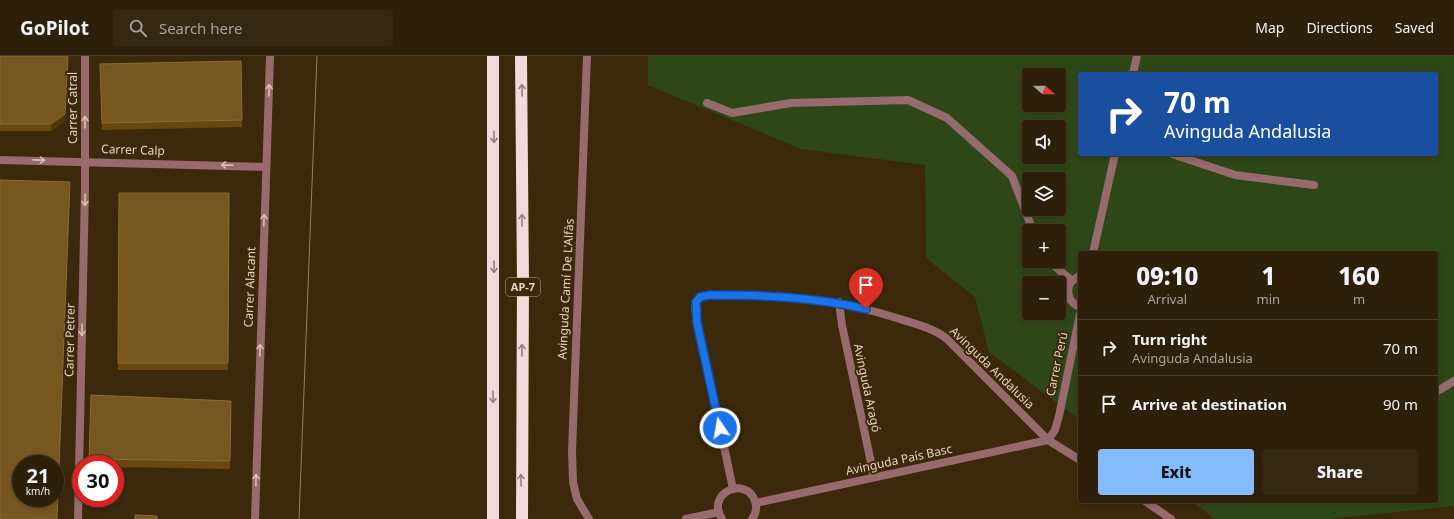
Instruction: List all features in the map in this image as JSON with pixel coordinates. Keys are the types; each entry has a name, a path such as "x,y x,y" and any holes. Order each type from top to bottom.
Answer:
{"highway":[{"name":"AP-7","path":"493,56 493,519"},
{"name":"AP-7","path":"521,56 523,281 522,519"}],"street":[{"name":"Carrer Catral","path":"85,56 85,161"},
{"name":"Carrer Alacant","path":"255,519 270,56"},
{"name":"Avinguda Camí De L'Alfàs","path":"588,56 572,452 575,491 589,519"},
{"path":"1133,72 1137,56"},
{"path":"707,103 732,113 791,103 908,100 947,118 1012,176 1030,224"},
{"path":"1093,251 1115,156"},
{"path":"1178,156 1235,175 1314,185"},
{"name":"Carrer Calp","path":"0,160 85,161 266,167"},
{"name":"Carrer Petrer","path":"78,519 85,161"},
{"path":"1057,268 1072,281"},
{"path":"1078,276 1072,281 1068,288 1070,299 1078,306"},
{"name":"Avinguda Andalusia","path":"733,489 695,310 696,302 700,297 710,295 780,296 839,302 890,316 941,334 1048,440 1078,459"},
{"name":"Avinguda Aragó","path":"839,302 874,477"},
{"name":"Carrer Perú","path":"1048,440 1055,430 1059,416 1078,324"},
{"path":"1438,391 1454,381"},
{"name":"Avinguda País Basc","path":"756,504 1048,440"},
{"path":"686,519 720,515 718,506 723,494 733,489 746,490 751,494 756,504 756,511 752,519"},
{"path":"1148,503 1171,519"}],"green space":[{"path":"648,56 1454,56 1454,506 1329,519 1215,519 1194,503 1438,503 1438,251 1078,251 1078,419 989,352 975,297 926,258 925,165 801,149 648,85"}],"building":[{"path":"0,56 68,56 65,114 51,124 0,124"},
{"path":"241,61 242,120 102,123 100,64"},
{"path":"0,180 70,182 59,455 12,455 12,507 57,507 57,519 0,519"},
{"path":"119,193 229,193 228,363 118,363"},
{"path":"91,395 231,401 230,461 124,459 124,455 89,455"},
{"path":"135,515 157,516 157,519 135,519"}],"tram line":[{"path":"299,519 317,56"}],"route":[{"path":"720,428 695,310 696,302 700,297 710,295 780,296 839,302 866,309"}]}
